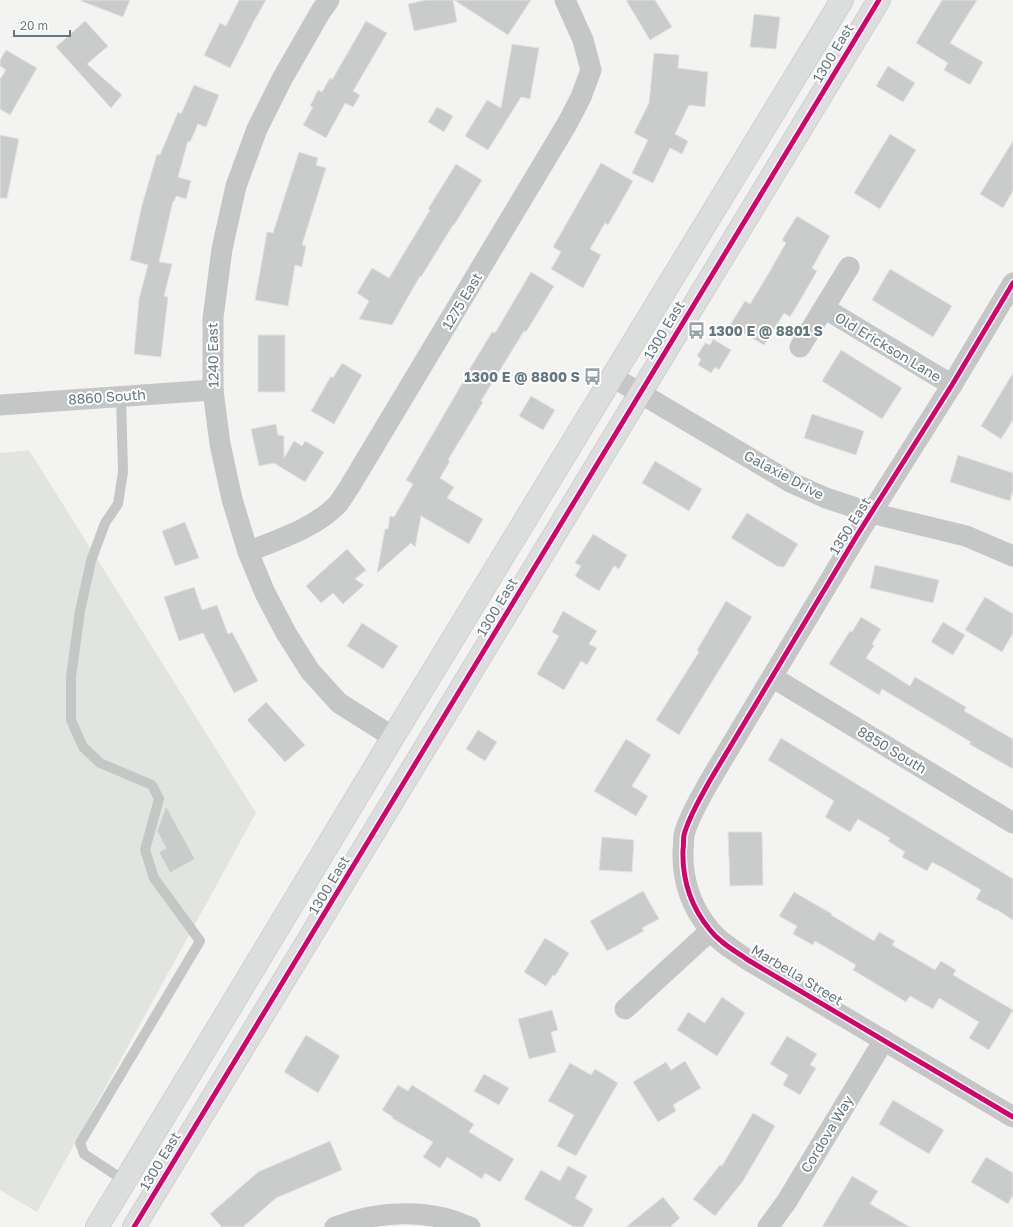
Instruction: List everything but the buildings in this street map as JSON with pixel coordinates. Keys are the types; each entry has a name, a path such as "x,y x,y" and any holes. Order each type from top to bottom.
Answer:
{"main road":[{"name":"1300 East","path":"97,1227 393,737 842,0"},
{"name":"1300 East","path":"134,1227 879,0"}],"street":[{"name":"1240 East","path":"329,0 282,79 257,129 236,186 222,249 213,318 213,390 220,444 232,499 248,552 265,593 286,633 310,671 339,703 393,737"},
{"name":"1275 East","path":"248,552 304,528 322,518 338,503 350,486 567,124 581,97 591,70 583,40 565,0"},
{"name":"Old Erickson Lane","path":"800,347 849,267"},
{"name":"1350 East","path":"709,782 871,513 952,385 1013,283"},
{"name":"Old Erickson Lane","path":"824,308 952,385"},
{"name":"Galaxie Drive","path":"613,377 790,482 826,498 871,513 966,536 1013,556"},
{"name":"8860 South","path":"0,405 213,390"},
{"name":"8850 South","path":"772,677 1013,823"},
{"name":"Marbella Street","path":"709,782 694,808 684,836 683,866 687,889 696,911 710,931 727,946 748,960 1013,1117"},
{"path":"625,1009 710,931"},
{"name":"Cordova Way","path":"768,1227 786,1201 884,1040"},
{"path":"335,1227 345,1223 376,1216 410,1213 445,1218 470,1227"}],"lane":[{"path":"121,396 123,472 120,496 118,504 105,523 91,561 80,611 71,677 71,720 83,747 100,763 152,785 159,799 145,850 154,878 200,941 80,1143 84,1154 125,1180"}],"shaded area":[{"path":"29,450 256,813 37,1212 0,1190 0,453"}],"cycle path":[{"path":"134,1227 879,0"},
{"path":"1013,283 952,385 856,537 709,782 689,821 684,835 683,850 684,872 689,893 703,921 714,935 723,943 748,960 1013,1117"}],"place":[{"name":"1300 E @ 8801 S","path":"696,331"},
{"name":"1300 E @ 8800 S","path":"593,377"}]}
